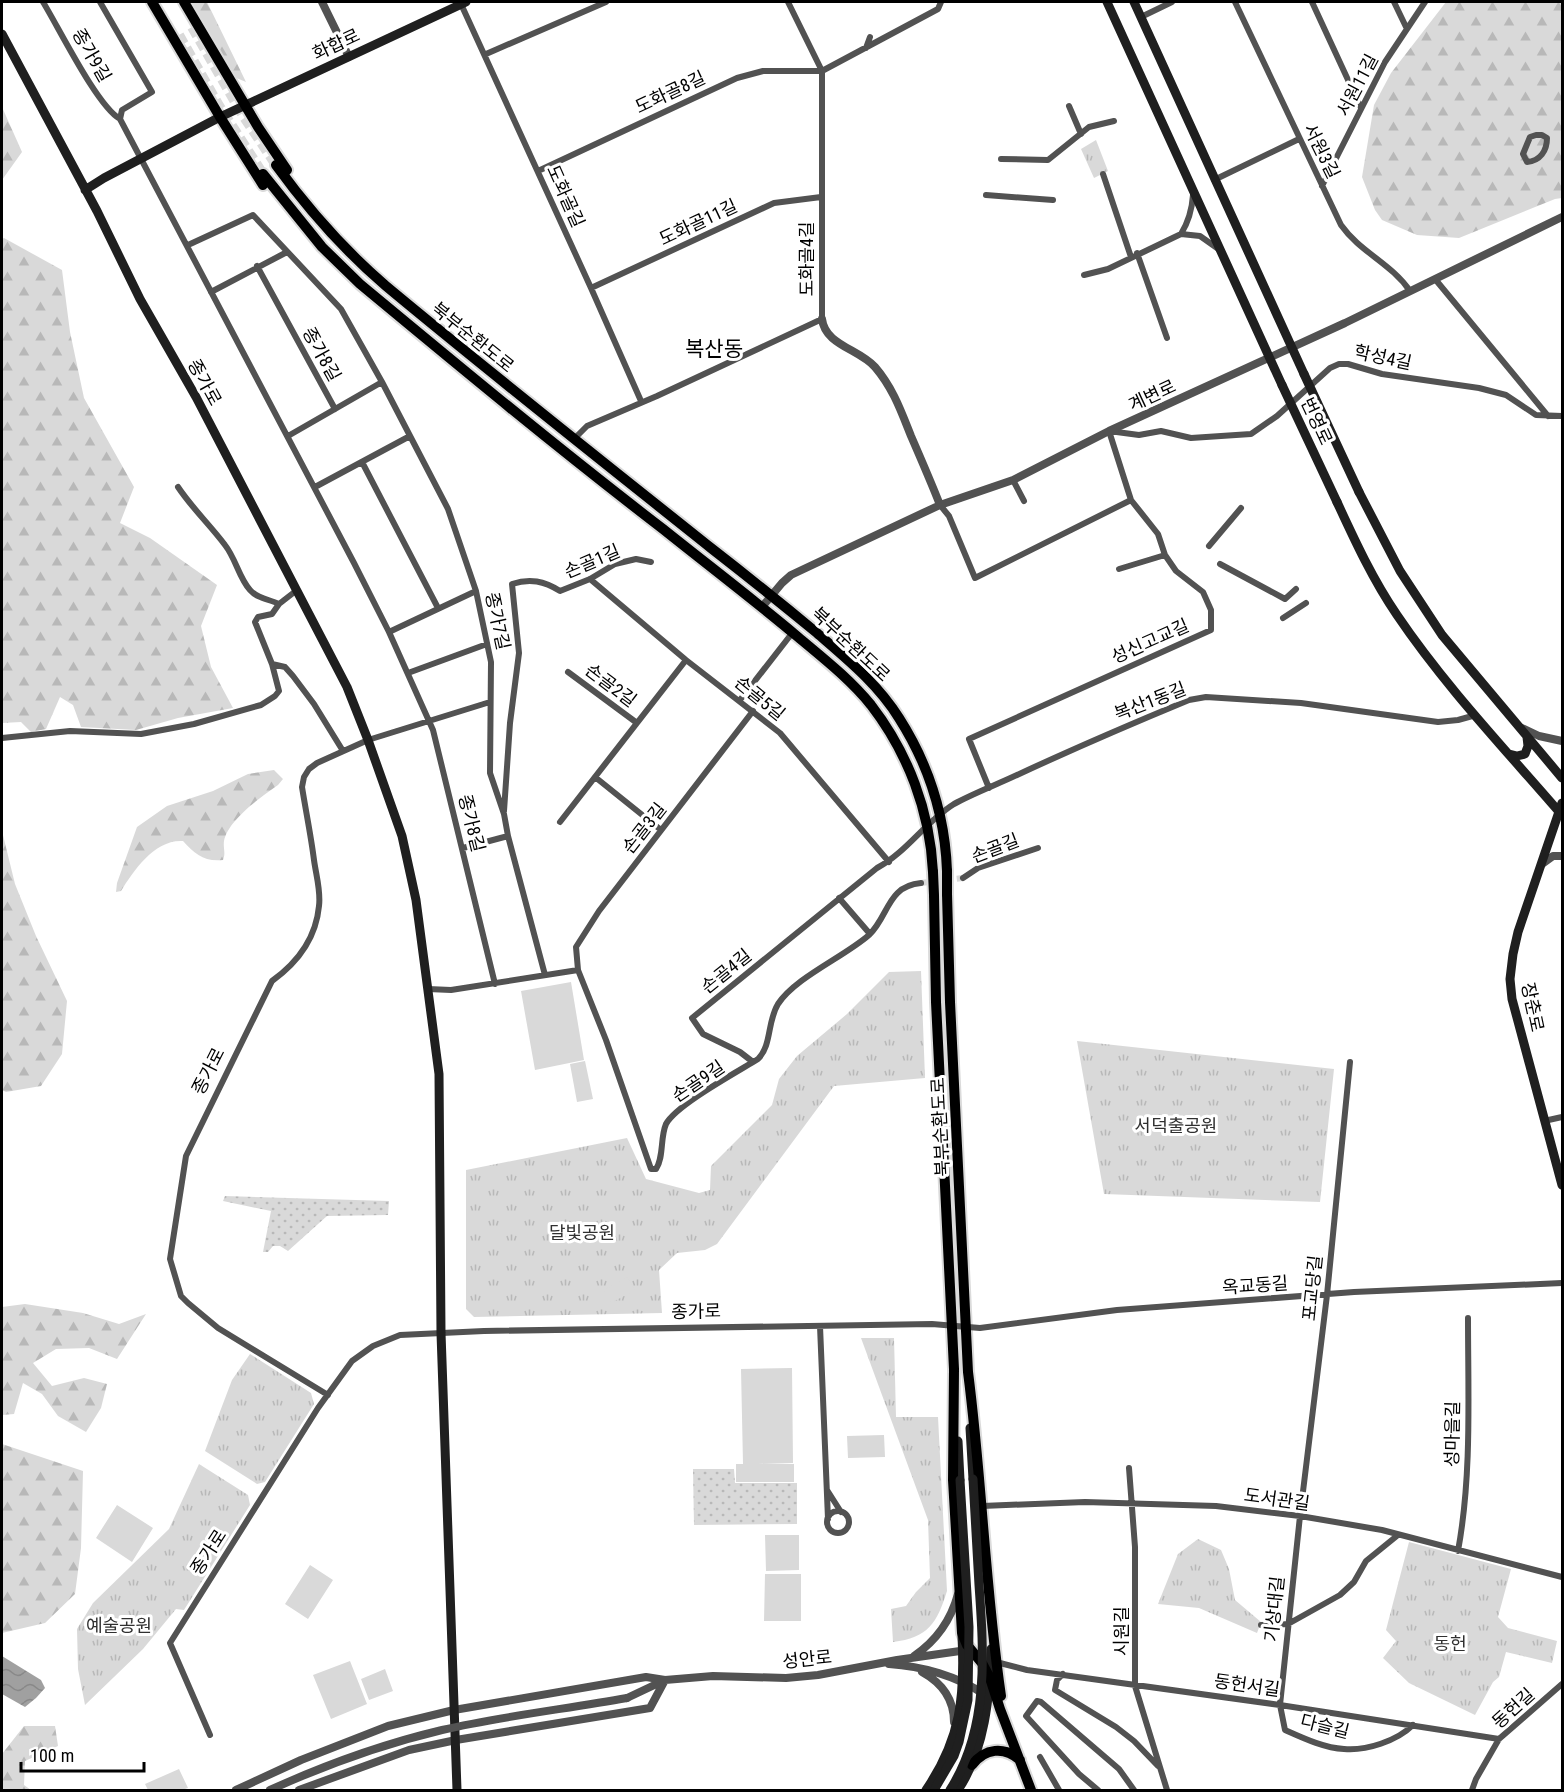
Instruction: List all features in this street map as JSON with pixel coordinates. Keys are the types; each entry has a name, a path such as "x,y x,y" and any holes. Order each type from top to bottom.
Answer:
{"main road":[{"path":"152,2 219,117 258,177 317,251 393,318 515,410"},
{"path":"159,2 179,35"},
{"path":"177,2 192,27"},
{"path":"184,2 244,106 301,189 337,231 372,266 523,399"},
{"name":"번영로","path":"1107,2 1193,195 1377,582 1397,614 1444,678 1561,810"},
{"name":"번영로","path":"1134,2 1291,348 1359,492 1400,572 1453,649 1563,778"},
{"name":"화합로","path":"219,117 464,3"},
{"name":"종가로","path":"2,34 347,687 402,836 416,900 439,1074 441,1333 457,1791"},
{"path":"85,190 219,117"},
{"name":"북부순환도로","path":"276,165 312,213 369,271 573,440 771,595 863,673 899,717 921,758 935,793 946,841 950,1002 982,1626 981,1701 966,1762 950,1791"},
{"name":"북부순환도로","path":"263,174 302,224 344,269 515,410 793,632 853,684 886,725 907,765 928,824 932,847 936,1002 953,1373 969,1627 968,1700 954,1756 934,1791"},
{"path":"1509,754 1517,756 1525,754 1528,746 1527,737"},
{"name":"장춘로","path":"1561,810 1539,867 1518,932 1510,979 1518,1025 1563,1185"},
{"path":"968,1372 982,1506 994,1676 1000,1709 1007,1724"},
{"path":"926,1791 940,1769 953,1740 966,1650 962,1633 953,1480 953,1373"},
{"path":"966,1650 994,1676 1007,1724 1032,1791"},
{"path":"958,1791 972,1765 994,1676"},
{"path":"972,1765 982,1754 994,1751 1010,1753 1020,1760"}],"street":[{"name":"종가9길","path":"43,2 98,95 111,114 120,119 140,159"},
{"name":"종가9길","path":"100,2 152,92 122,110 120,119"},
{"path":"322,2 349,57"},
{"path":"486,54 606,2"},
{"name":"도화골4길","path":"573,440 587,426 822,319 822,71 788,2"},
{"path":"822,71 938,9 941,2"},
{"path":"1141,17 1172,2"},
{"name":"서원3길","path":"1235,2 1341,225 1357,244 1398,276 1410,291"},
{"path":"1312,2 1361,108"},
{"path":"1394,2 1407,29"},
{"name":"서원11길","path":"1322,186 1385,62 1425,2"},
{"name":"도화골길","path":"464,3 641,401"},
{"path":"866,48 870,37"},
{"name":"도화골8길","path":"538,171 737,78 763,71 822,71"},
{"path":"1070,106 1081,134"},
{"path":"1001,159 1048,160 1089,127 1114,121"},
{"path":"1536,135 1546,138 1546,149 1536,160 1527,162 1523,154 1530,137 1536,135"},
{"path":"1214,180 1299,139"},
{"name":"종가8길","path":"140,159 188,245 315,487 408,673 433,730 495,984"},
{"path":"1103,174 1167,339"},
{"path":"986,195 1053,200"},
{"path":"1181,234 1192,210 1193,195"},
{"name":"도화골11길","path":"591,288 774,202 821,197"},
{"name":"종가7길","path":"188,245 253,214 341,309 448,509 476,591 491,662 490,773 504,814 545,975"},
{"name":"계변로","path":"762,607 791,575 940,505 1014,480 1109,432 1291,348 1563,217"},
{"path":"1084,275 1108,269 1181,234 1200,236 1218,248"},
{"path":"211,292 287,252"},
{"name":"종가8길","path":"257,266 335,409 288,436"},
{"path":"1435,279 1548,416"},
{"path":"822,319 827,333 837,342 867,358 896,396 940,505 949,516 975,578 1131,500 1109,432"},
{"name":"학성4길","path":"1109,432 1139,435 1161,431 1191,438 1251,434 1277,416 1330,368 1339,364 1348,364 1382,374 1488,390 1506,395 1536,415 1563,416"},
{"path":"335,409 382,382"},
{"path":"315,487 410,436"},
{"path":"362,462 438,608"},
{"path":"1014,480 1024,501"},
{"path":"178,487 187,502 236,560 249,590 258,597 268,598 279,604"},
{"name":"성신고교길","path":"989,788 969,739 1210,630 1211,610 1203,592 1176,571 1165,555 1158,534 1131,500"},
{"path":"1209,546 1241,508"},
{"path":"1119,569 1165,555"},
{"name":"손골1길","path":"504,814 510,723 519,653 512,584 525,580 548,583 560,591 590,579 615,564 636,559 651,562"},
{"path":"1220,564 1286,599 1296,589"},
{"name":"손골5길","path":"590,579 686,660 780,733 889,862"},
{"path":"2,738 70,731 141,734 194,724 261,705 279,691 272,664 255,622 258,617 272,614 279,604 297,590"},
{"path":"388,632 476,591"},
{"path":"1283,618 1306,603"},
{"path":"740,700 793,632"},
{"path":"408,673 488,644"},
{"name":"손골2길","path":"560,822 686,660"},
{"path":"272,664 285,667 293,676 314,704 343,752"},
{"name":"손골2길","path":"568,672 637,723"},
{"name":"복산1동길","path":"928,824 955,804 1066,751 1189,700 1206,698 1301,704 1438,722 1476,715"},
{"path":"368,740 490,702"},
{"name":"손골3길","path":"578,970 575,954 578,942 599,911 753,711"},
{"path":"1517,725 1539,736 1563,741"},
{"name":"종가로","path":"328,1395 218,1328 188,1303 181,1296 170,1259 186,1156 272,981 296,960 310,939 316,924 320,904 303,782 309,769 317,763 368,740"},
{"path":"595,777 661,830"},
{"path":"1561,810 1563,822"},
{"name":"손골4길","path":"753,1062 740,1052 704,1034 692,1018 839,898 877,868 889,862 928,824"},
{"path":"463,848 508,836"},
{"name":"손골길","path":"963,878 978,868 1038,848"},
{"path":"1539,867 1548,858 1563,856"},
{"name":"손골9길","path":"578,970 606,1040 651,1169 656,1169 659,1164 663,1133 670,1118 764,1054 770,1023 778,1004 784,997 870,934 896,894 913,884 921,883"},
{"path":"839,898 870,934"},
{"path":"428,989 451,990 578,970"},
{"name":"포교당길","path":"1300,1516 1327,1295 1350,1062"},
{"path":"1545,1121 1563,1117"},
{"name":"옥교동길","path":"951,1326 980,1328 1117,1310 1327,1295 1563,1283"},
{"name":"성마을길","path":"1458,1551 1467,1460 1468,1318"},
{"name":"종가로","path":"210,1735 170,1643 328,1395 352,1361 373,1346 400,1335 483,1330 932,1324 951,1326"},
{"path":"820,1326 828,1526 832,1531 842,1532 848,1528 849,1521 827,1490"},
{"name":"시원길","path":"1129,1468 1136,1598 1135,1686 1167,1791"},
{"name":"도서관길","path":"982,1506 1085,1502 1216,1506 1300,1516 1398,1535 1563,1577"},
{"path":"828,1519 832,1513 842,1512"},
{"name":"기상대길","path":"1280,1705 1300,1516"},
{"path":"1261,1625 1288,1624 1348,1589 1366,1562 1398,1535"},
{"path":"909,1662 926,1647 945,1624 953,1608 959,1587"},
{"path":"966,1650 984,1646 992,1631"},
{"path":"966,1650 978,1652 994,1661"},
{"name":"성안로","path":"270,1791 304,1775 363,1753 442,1730 627,1698 665,1680 713,1676 786,1678 807,1676 875,1664 909,1662 966,1650"},
{"name":"동헌서길","path":"994,1661 1011,1667 1499,1739"},
{"path":"909,1662 963,1682 988,1698 1000,1709"},
{"path":"909,1662 945,1692 953,1706 953,1740"},
{"path":"1063,1674 1054,1690 1116,1727 1134,1741 1160,1769"},
{"path":"236,1791 301,1760 388,1726 454,1710 646,1677 665,1680 650,1708 409,1749 300,1791"},
{"name":"동헌길","path":"1472,1791 1476,1779 1499,1739 1563,1684"},
{"path":"1098,1791 1064,1759 1026,1716 1037,1701 1119,1768 1134,1791"},
{"name":"다슬길","path":"1280,1705 1285,1730 1308,1741 1344,1749 1383,1744 1413,1725"},
{"path":"1040,1757 1059,1791"}],"green space":[{"path":"189,2 207,2 246,82 234,77"},
{"path":"1446,2 1562,2 1562,198 1459,238 1417,235 1382,220 1375,210 1362,177 1374,105 1391,73"},
{"path":"2,107 22,152 2,180"},
{"path":"1096,140 1108,171 1094,178 1081,149"},
{"path":"4,238 62,270 70,332 84,398 134,487 120,523 150,538 217,585 201,626 211,667 233,708 178,718 136,730 81,727 73,705 60,697 46,729 31,732 21,722 2,723 2,239"},
{"path":"274,770 283,779 238,817 232,825 224,841 223,860 210,860 196,853 183,841 173,842 163,845 146,857 121,891 116,892 117,883 137,827 167,806 213,791 248,774"},
{"path":"2,831 15,884 36,936 67,1001 62,1054 41,1086 6,1092 2,1090"},
{"name":"달빛공원","path":"921,971 925,1078 834,1086 717,1244 705,1250 677,1253 659,1270 662,1313 474,1317 466,1309 466,1170 627,1138 646,1179 699,1193 710,1190 711,1166 772,1105 779,1079 797,1056 847,1014 889,972"},
{"path":"571,982 584,1060 535,1070 521,991"},
{"name":"서덕출공원","path":"1077,1041 1334,1069 1320,1202 1104,1194"},
{"path":"585,1061 593,1099 577,1102 570,1064"},
{"path":"225,1196 389,1201 388,1215 327,1216 288,1251 280,1246 273,1246 268,1252 263,1252 271,1211 223,1201"},
{"path":"627,1277 635,1290 611,1303 604,1290"},
{"path":"25,1304 83,1313 119,1324 146,1314 117,1359 89,1348 56,1349 33,1363 52,1386 84,1378 107,1384 101,1408 86,1432 58,1416 42,1394 23,1383 14,1414 2,1415 2,1307"},
{"path":"861,1338 894,1338 896,1417 938,1417 947,1591 935,1620 923,1633 893,1642 891,1609 906,1606 930,1578 928,1520"},
{"path":"250,1354 311,1393 314,1404 265,1482 257,1484 205,1451 232,1380"},
{"path":"792,1368 793,1463 758,1464 794,1464 794,1482 736,1482 736,1464 743,1464 741,1369"},
{"path":"884,1435 885,1457 848,1458 847,1436"},
{"path":"2,1444 83,1471 81,1548 75,1594 45,1623 2,1633"},
{"name":"예술공원","path":"199,1464 248,1495 250,1505 184,1610 176,1609 143,1649 85,1705 78,1669 77,1629 93,1603 169,1529"},
{"path":"693,1469 734,1469 735,1483 797,1483 797,1524 694,1525"},
{"path":"117,1505 153,1528 132,1562 96,1538"},
{"path":"765,1535 799,1535 799,1570 766,1571"},
{"path":"1198,1539 1221,1550 1229,1569 1235,1600 1261,1622 1257,1633 1199,1608 1158,1604 1178,1554"},
{"name":"동헌","path":"1409,1542 1511,1569 1498,1617 1508,1628 1557,1641 1552,1663 1506,1652 1499,1677 1493,1682 1475,1715 1409,1683 1383,1658 1396,1641 1386,1630"},
{"path":"310,1565 333,1580 308,1619 285,1604"},
{"path":"765,1574 801,1574 801,1621 764,1621"},
{"path":"350,1661 367,1704 331,1719 313,1675"},
{"path":"385,1669 393,1691 369,1700 361,1679"},
{"path":"24,1726 55,1726 58,1746 25,1761 24,1785 31,1790 2,1790 2,1754"},
{"path":"179,1769 188,1788 148,1790 145,1784"}],"water":[{"path":"2,1656 41,1680 45,1688 25,1707 2,1694"}],"tunnel":[{"path":"192,27 242,114 276,165"},
{"path":"179,35 218,104 263,174"},
{"path":"921,883 963,878"}],"district":[{"name":"복산동","path":"714,349"}]}
